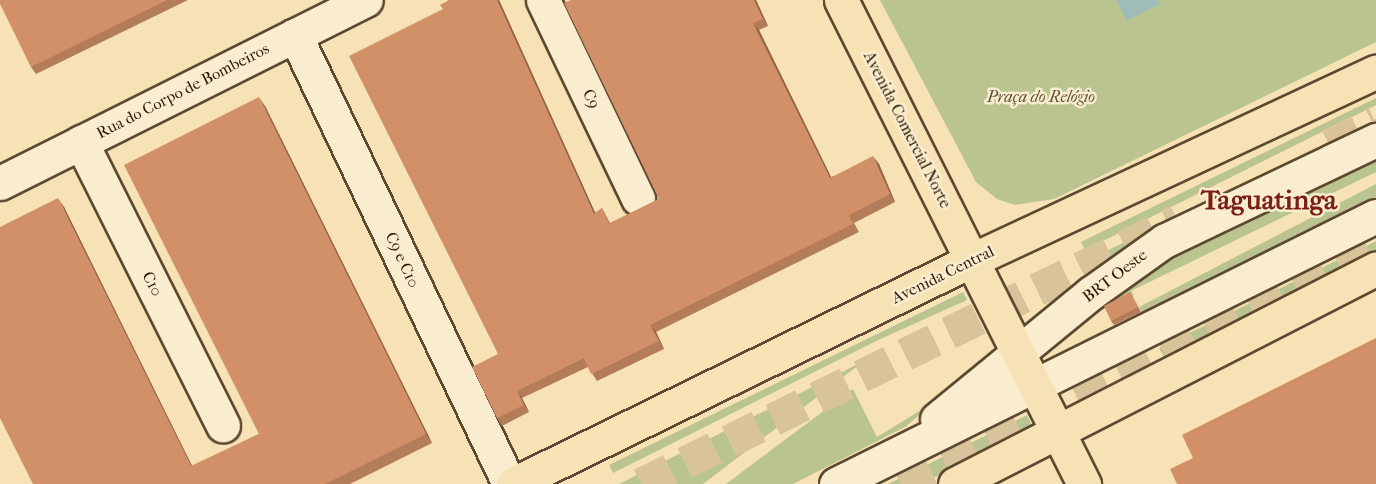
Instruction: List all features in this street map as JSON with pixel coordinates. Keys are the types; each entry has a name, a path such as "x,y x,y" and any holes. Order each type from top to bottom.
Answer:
{"main road":[{"name":"Avenida Comercial Norte","path":"841,0 1084,484"},
{"name":"Avenida Central","path":"511,484 979,274 1376,72"},
{"path":"955,484 1046,411 1376,269"}],"street":[{"name":"Rua do Corpo de Bombeiros","path":"0,183 366,0"},
{"name":"C9","path":"543,0 638,198"},
{"name":"C9 e C10","path":"295,35 511,484"},
{"name":"BRT Oeste","path":"885,460 1018,354 1090,293 1164,240 1376,140"},
{"name":"C10","path":"81,142 223,425"},
{"name":"BRT Oeste","path":"836,484 885,460 1046,411 1376,216"}],"green space":[{"name":"Praça do Relógio","path":"880,0 1376,0 1376,42 1054,199 1015,205 997,199 976,182"},
{"path":"1376,98 1376,105 1085,250 1081,242"},
{"path":"1376,119 1376,126 1097,273 1090,259"},
{"path":"1376,156 1376,172 1131,291 1134,296 1107,311 1103,302 1173,253"},
{"path":"1376,184 1376,198 1146,320 1139,307"},
{"path":"1376,241 1376,251 1168,364 1159,348"},
{"path":"963,292 967,300 876,341 613,473 609,465"},
{"path":"864,361 703,484 619,484"},
{"path":"853,389 877,437 939,399 905,427 793,484 726,484"},
{"path":"1027,415 1034,431 920,484 888,484"}],"water":[{"path":"1116,0 1157,0 1160,4 1127,21"}],"building":[{"path":"0,0 167,0 31,67"},
{"path":"449,0 497,0 594,214 602,208 609,224 659,199 564,3 571,0 754,0 763,19 753,23 830,178 873,156 890,194 849,215 853,224 650,325 659,341 591,374 584,358 517,391 524,405 497,418 472,367 498,354 349,56 443,9 440,5"},
{"path":"259,97 426,434 325,484 33,484 0,418 0,227 58,198 191,466 259,434 124,165"},
{"path":"1130,292 1138,307 1111,321 1104,306"},
{"path":"1376,338 1376,484 1177,484 1170,469 1193,458 1182,435"}],"tunnel":[{"path":"1329,145 1376,122"},
{"path":"641,484 1178,220"},
{"path":"901,484 1376,248"}],"district":[{"name":"Taguatinga","path":"1269,200"}]}
